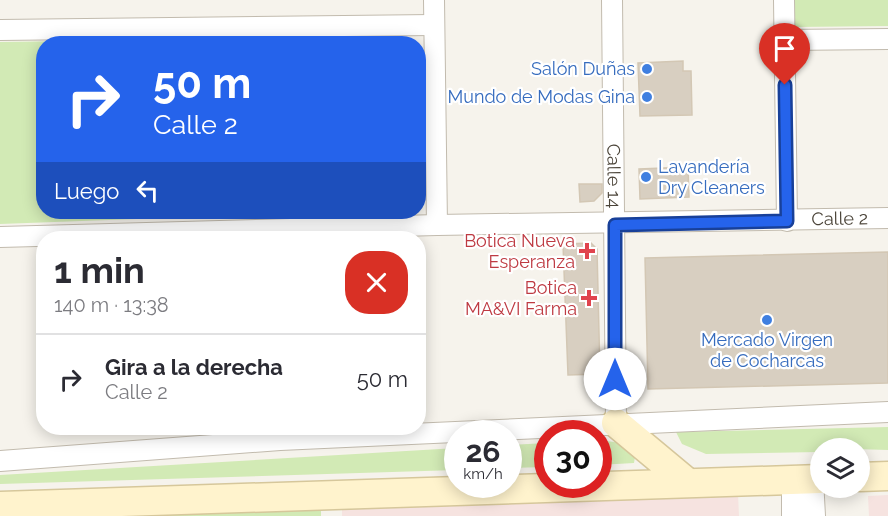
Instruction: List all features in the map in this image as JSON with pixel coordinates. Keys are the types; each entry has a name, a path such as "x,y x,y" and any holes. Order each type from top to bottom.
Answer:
{"main road":[{"path":"616,423 688,483"},
{"path":"870,477 888,476"},
{"path":"0,506 808,479"}],"street":[{"path":"434,0 437,225"},
{"name":"Calle 14","path":"612,0 616,423"},
{"path":"784,0 787,221"},
{"path":"0,30 433,25"},
{"path":"784,40 888,39"},
{"name":"Calle 2","path":"218,231 888,218"},
{"name":"Calle 2","path":"0,237 36,236"},
{"path":"426,433 888,412"},
{"path":"0,461 379,435"},
{"path":"794,516 808,479"},
{"path":"808,479 813,516"}],"shaded area":[{"path":"738,494 739,516 342,516 342,505"},
{"path":"888,495 888,516 869,516 870,496"}],"green space":[{"path":"794,0 888,0 888,26 794,27"},
{"path":"0,42 36,42 36,219 136,219 0,224"},
{"path":"888,427 888,450 870,449 870,438 810,438 810,452 706,454 682,444 676,432"},
{"path":"612,442 622,443 635,457 634,463 612,464"},
{"path":"522,444 534,444 534,467 522,468"},
{"path":"444,449 444,470 0,484 0,475"},
{"path":"321,504 321,516 0,516"}],"building":[{"path":"683,61 683,71 691,71 692,115 640,116 638,63"},
{"path":"688,167 689,197 640,199 639,169"},
{"path":"579,184 602,184 602,193 594,201 580,202"},
{"path":"591,243 597,249 600,374 568,375 563,244"},
{"name":"Mercado Virgen de Cocharcas","path":"888,252 888,383 648,389 645,258"}],"place":[{"name":"Salón Duñas","path":"647,69"},
{"name":"Mundo de Modas Gina","path":"647,97"},
{"name":"Lavandería Dry Cleaners","path":"646,177"},
{"name":"Botica Nueva Esperanza","path":"587,251"},
{"name":"Botica MA&VI Farma","path":"589,298"},
{"name":"Mercado Virgen de Cocharcas","path":"767,320"}],"route":[{"path":"615,379 615,225 787,221 785,85"}]}
